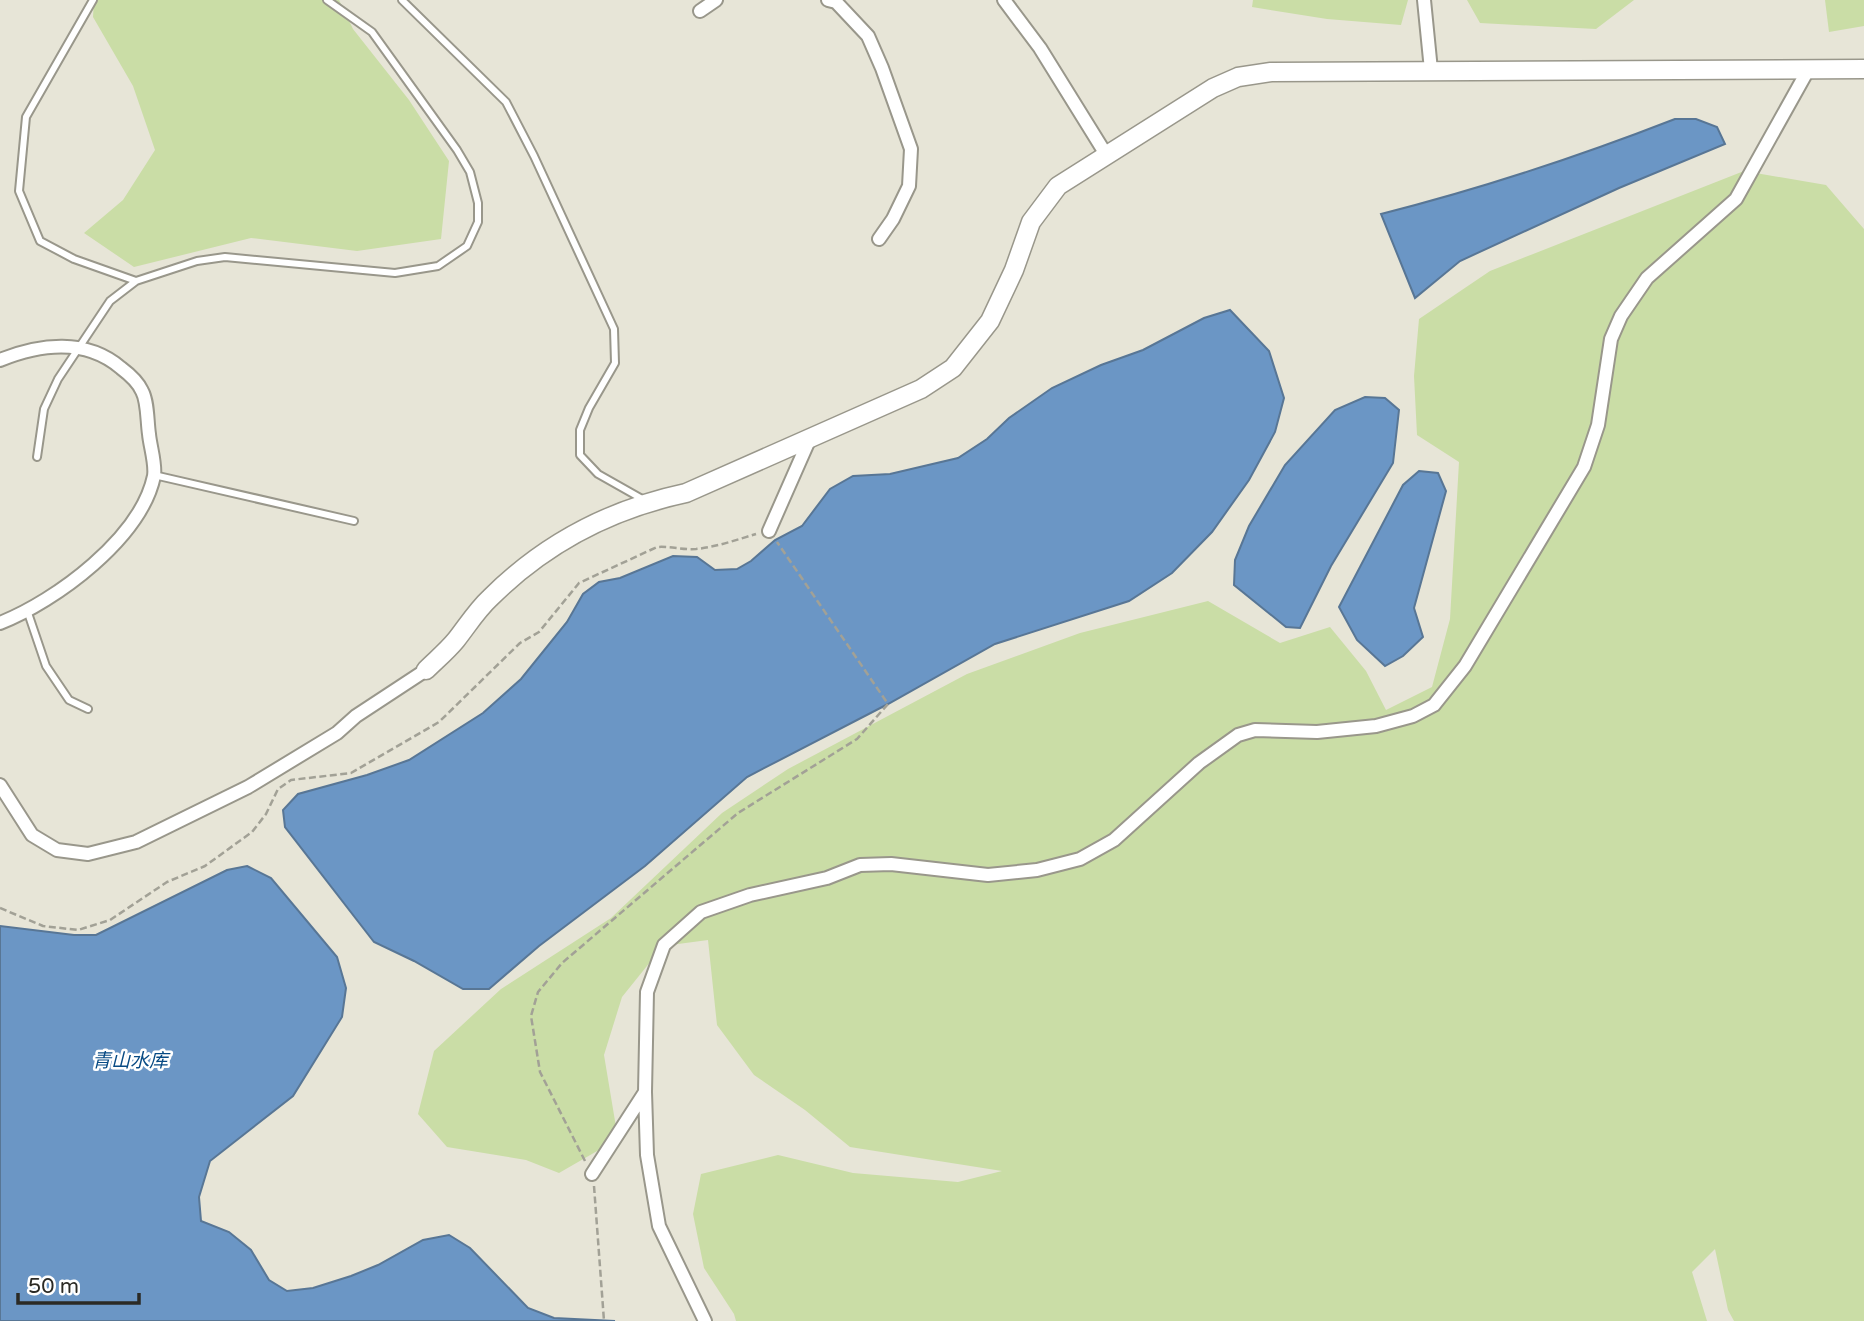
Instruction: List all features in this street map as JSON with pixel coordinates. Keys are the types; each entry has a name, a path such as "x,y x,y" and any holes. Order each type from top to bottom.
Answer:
{"street":[{"path":"700,11 716,0"},
{"path":"828,0 836,2 868,36 911,149 909,186 893,219 878,239"},
{"path":"1004,0 1040,48 1107,156"},
{"path":"1424,0 1431,70"},
{"path":"0,785 32,835 57,850 88,854 136,842 248,787 337,733 356,716 426,670 454,642 488,599 531,560 578,531 646,501 685,493 921,389 953,368 990,321 1014,270 1031,222 1058,186 1213,88 1238,77 1271,72 1864,69"},
{"path":"705,1321 659,1226 647,1155 647,992 664,945 701,912 750,895 827,878 860,865 891,864 988,875 1037,870 1080,859 1114,840 1199,763 1238,735 1255,730 1317,732 1376,726 1413,716 1434,705 1465,666 1584,467 1598,425 1611,339 1621,316 1647,278 1736,199 1808,70"},
{"path":"0,360 26,349 53,346 80,348 108,357 130,376 144,393 154,475 139,514 114,545 73,581 27,610 0,623"},
{"path":"769,531 810,438"},
{"path":"592,1174 645,1092"}],"lane":[{"path":"93,0 26,117 19,191 40,241 74,259 136,281"},
{"path":"37,457 44,409 58,379 110,301 136,281 197,261 225,257 395,273 438,266 467,246 478,222 478,203 470,172 372,32 327,0"},
{"path":"402,0 506,102 534,156 614,329 615,363 580,430 580,455 598,474 646,501"},
{"path":"154,475 354,521"},
{"path":"27,610 46,666 69,700 88,709"}],"path":[{"path":"0,908 43,926 66,929 78,930 110,920 167,883 205,866 252,832 266,814 278,789 291,780 351,774 439,722 520,643 539,632 579,583 657,547 709,547 769,531 888,704 857,738 738,813 562,963 538,992 531,1016 540,1072 592,1174 596,1194 604,1321"}],"green space":[{"path":"94,0 339,0 353,29 409,100 449,161 441,239 357,251 251,238 134,267 84,233 123,200 155,150 133,86 93,17"},
{"path":"1253,0 1408,0 1401,25 1327,19 1252,7"},
{"path":"1467,0 1634,0 1596,29 1480,23"},
{"path":"1825,0 1864,0 1864,26 1829,32"},
{"path":"1744,171 1826,185 1864,229 1864,1321 1734,1321 1728,1310 1715,1249 1692,1272 1707,1321 736,1321 704,1268 693,1214 701,1174 778,1155 853,1173 958,1182 1002,1171 850,1147 805,1110 754,1075 717,1025 708,940 663,946 622,997 604,1055 618,1139 559,1173 526,1160 447,1147 418,1114 434,1051 501,989 611,918 722,813 788,769 967,674 1080,633 1208,601 1280,643 1330,627 1366,671 1386,710 1432,687 1450,619 1459,462 1417,435 1414,376 1419,319 1490,271"}],"water":[{"path":"1675,119 1696,119 1717,127 1725,144 1619,188 1460,261 1415,298 1381,214 1529,171"},
{"path":"1230,310 1269,351 1284,398 1275,432 1249,480 1212,532 1172,573 1129,601 995,644 888,704 747,777 645,866 539,946 489,989 463,989 374,942 285,827 283,810 298,794 409,760 483,713 521,679 567,622 583,594 599,582 620,578 673,556 697,557 715,570 737,569 751,561 775,540 802,526 830,489 853,476 890,474 958,458 1052,388 1101,365 1143,350 1204,318"},
{"path":"1365,397 1385,398 1399,410 1393,463 1331,566 1300,628 1286,627 1234,585 1235,560 1249,526 1285,465 1335,410"},
{"path":"1419,471 1438,473 1446,491 1414,608 1423,637 1403,656 1385,666 1357,640 1339,607 1403,485"},
{"name":"青山水库","path":"247,866 271,878 337,957 346,988 342,1017 293,1096 210,1161 199,1197 201,1221 229,1232 251,1250 269,1280 287,1291 313,1288 351,1276 378,1265 423,1240 449,1235 470,1248 528,1308 554,1318 615,1321 0,1321 0,926 96,935 227,870"}]}
